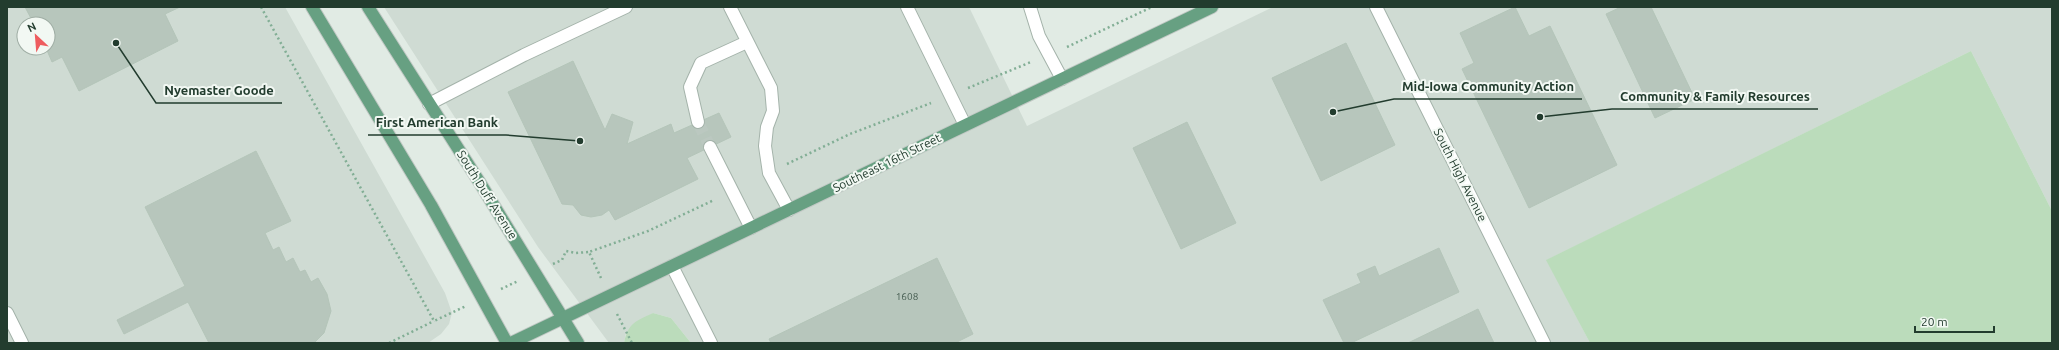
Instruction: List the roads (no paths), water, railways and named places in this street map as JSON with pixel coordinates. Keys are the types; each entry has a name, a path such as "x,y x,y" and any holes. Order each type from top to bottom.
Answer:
{"main road":[{"path":"312,7 430,205 508,343"},
{"name":"South Duff Avenue","path":"368,7 536,272 578,343"},
{"name":"Southeast 16th Street","path":"511,343 1212,7"}],"street":[{"path":"429,104 524,55 626,7"},
{"path":"730,7 771,88 773,111 767,127 765,146 769,173 789,210"},
{"path":"907,7 965,125"},
{"path":"1030,7 1040,36 1062,79"},
{"name":"South High Avenue","path":"1376,7 1544,343"},
{"path":"698,122 690,87 701,63 747,42"},
{"path":"710,147 751,228"},
{"path":"672,266 711,343"},
{"path":"7,313 22,343"}],"tunnel":[{"path":"698,122 710,147"}],"place":[{"name":"Nyemaster Goode","path":"116,43"},
{"name":"Mid-Iowa Community Action","path":"1333,112"},
{"name":"Community & Family Resources","path":"1540,117"},
{"name":"First American Bank","path":"580,141"}]}
